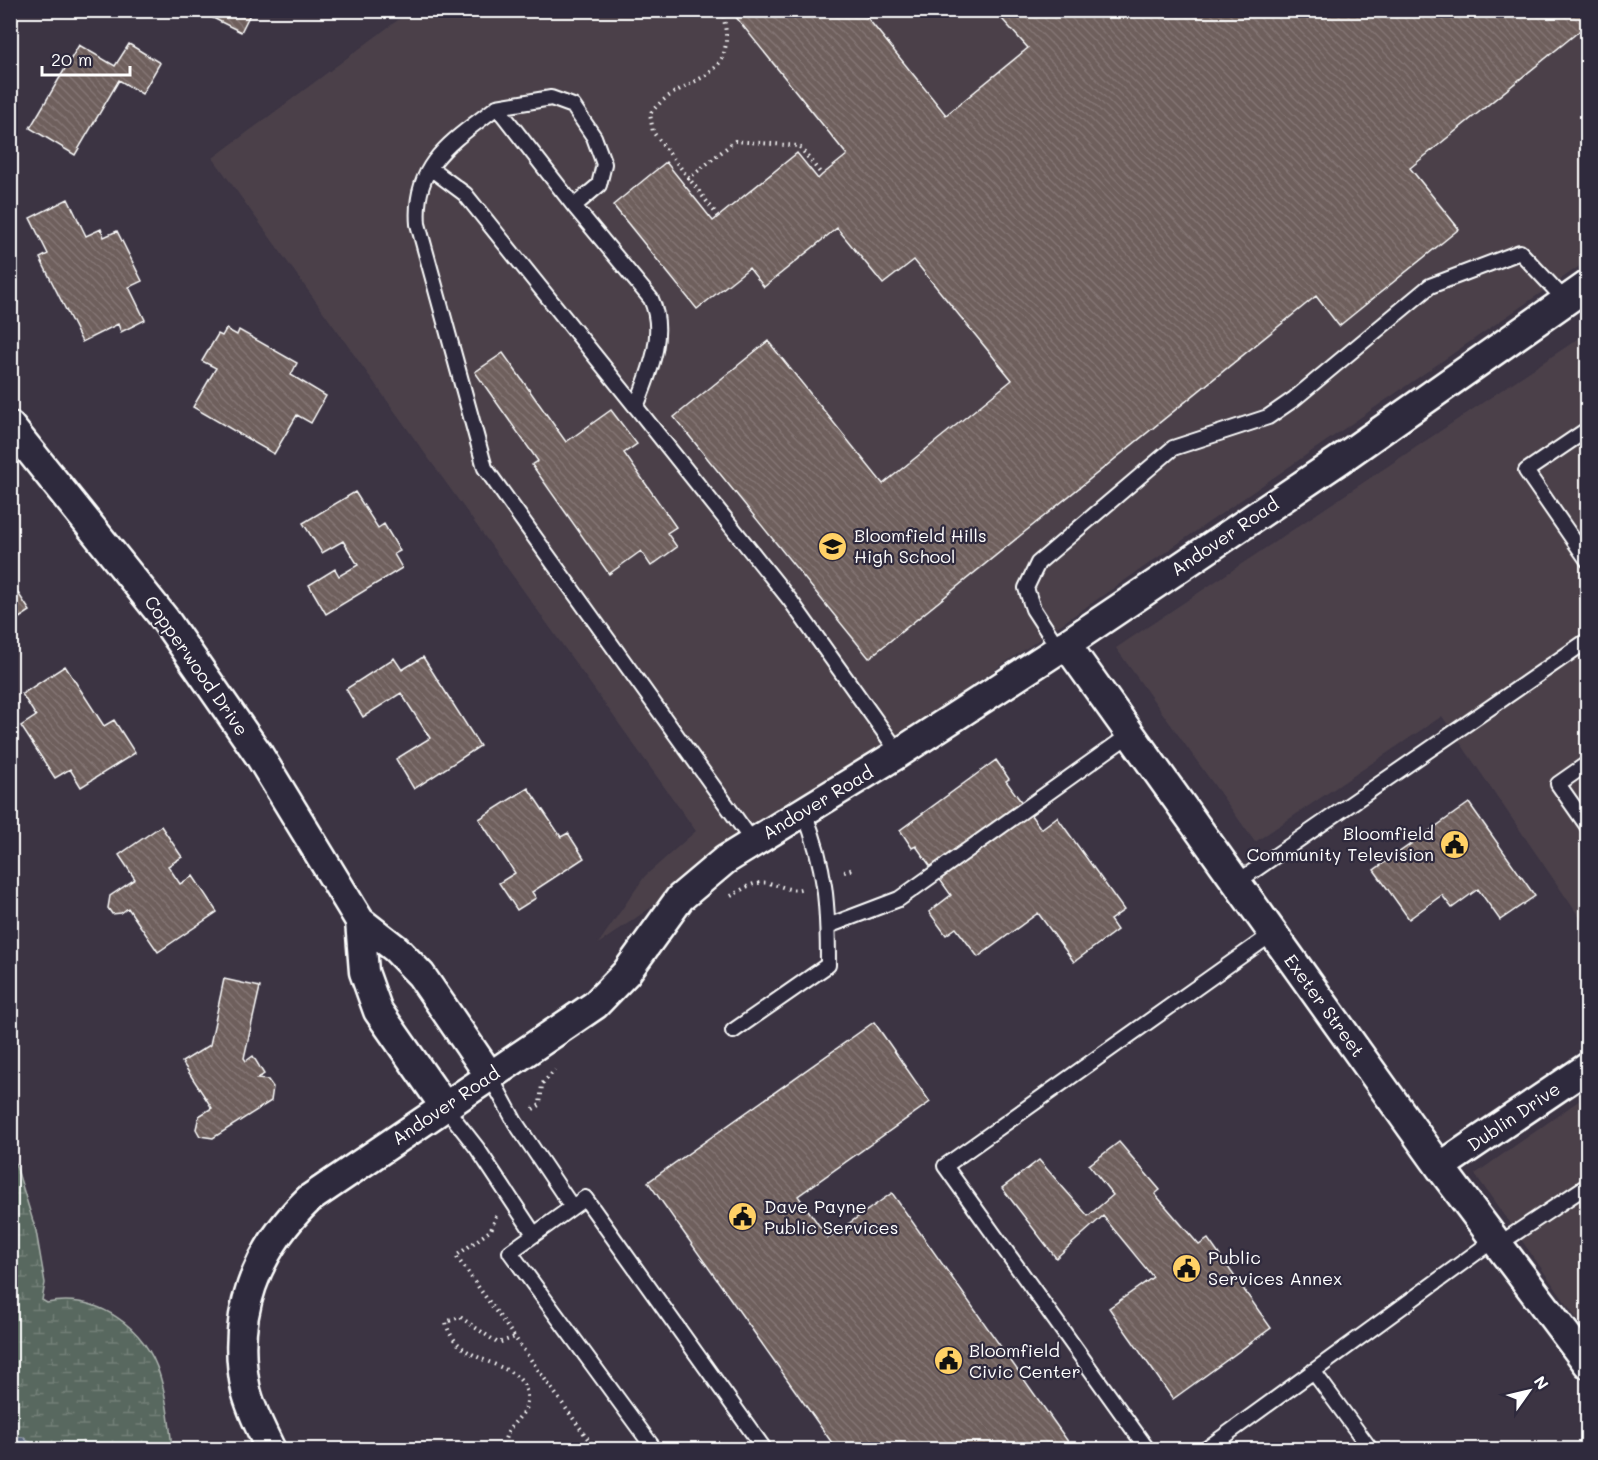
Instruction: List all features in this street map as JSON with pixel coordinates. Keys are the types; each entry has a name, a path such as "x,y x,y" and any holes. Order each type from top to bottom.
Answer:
{"street":[{"name":"Andover Road","path":"272,1449 247,1392 241,1356 243,1320 256,1270 271,1242 309,1198 595,1005 626,973 680,898 724,860 899,753 1063,646 1338,460 1576,293"},
{"name":"Copperwood Drive","path":"10,426 164,618 259,755 360,921 396,949 421,975 490,1076"},
{"name":"Exeter Street","path":"1063,646 1440,1167 1587,1365"},
{"name":"Copperwood Drive","path":"360,921 364,972 378,1011 445,1107"},
{"name":"Dublin Drive","path":"1440,1167 1587,1066"}],"lane":[{"path":"574,206 599,185 604,164 594,136 573,106 551,98 497,107 455,139 430,168 418,191 418,224 484,468 753,842"},
{"path":"497,107 574,206 651,299 659,315 657,340 650,372 636,407"},
{"path":"430,168 465,194 636,407 796,608 899,753"},
{"path":"1063,646 1033,609 1026,588 1038,563 1173,448 1268,417 1294,399 1430,286 1520,252 1576,293"},
{"path":"1587,429 1526,471 1587,561"},
{"path":"1236,883 1587,640"},
{"path":"828,926 899,899 1129,735"},
{"path":"1587,763 1558,783 1587,827"},
{"path":"733,1031 828,965 828,905 818,847 804,812"},
{"path":"1148,1449 945,1166 1272,934"},
{"path":"490,1076 515,1122 572,1207"},
{"path":"445,1107 477,1148 534,1234"},
{"path":"1205,1449 1497,1242 1587,1185"},
{"path":"653,1449 510,1252 585,1198 765,1449"},
{"path":"1313,1371 1371,1449"}],"path":[{"path":"718,216 653,132 650,114 661,99 701,80 720,63 728,39 722,10"},
{"path":"688,179 735,141 799,146 822,175"},
{"path":"495,1210 495,1224 491,1230 456,1256 596,1449"},
{"path":"502,1449 508,1432 523,1414 527,1399 521,1383 508,1369 468,1354 448,1335 446,1322 460,1317 498,1343 515,1337"}],"shaded area":[{"name":"Bloomfield Hills High School","path":"410,11 1587,11 1587,261 598,944 645,876 696,831 213,158"},
{"path":"1587,333 1587,928 1442,716 1255,842 1116,648"},
{"path":"1587,1095 1587,1333 1475,1174"}],"green space":[{"path":"10,1146 36,1231 45,1283 42,1300 47,1303 66,1301 84,1303 117,1317 131,1329 153,1358 160,1376 168,1412 172,1449 36,1449 30,1442 11,1437"}],"water":[{"path":"11,1437 23,1437 36,1449 11,1449"}],"building":[{"path":"197,10 252,10 241,32"},
{"path":"861,10 946,115 1028,48 994,10 1588,10 1588,24 1410,168 1459,229 1339,326 1316,296 869,658 674,417 768,341 883,484 1012,380 914,260 883,284 837,228 764,287 749,268 697,309 613,205 666,162 713,221 797,153 818,179 847,155 731,11"},
{"path":"129,44 160,63 142,94 119,80 75,155 30,128 79,45 115,66"},
{"path":"68,199 86,236 101,229 104,237 117,231 142,281 129,287 145,320 121,332 118,324 82,342 40,258 48,254 30,218"},
{"path":"226,329 237,335 239,330 297,363 291,375 326,396 311,423 297,415 274,454 193,407 216,368 202,361 218,334 222,336"},
{"path":"503,353 566,442 611,410 637,444 624,453 676,527 667,533 677,547 651,566 641,551 609,574 532,465 538,461 475,372"},
{"path":"355,492 378,528 384,524 400,551 394,554 402,568 326,614 309,585 335,569 339,576 358,565 343,541 322,553 303,523"},
{"path":"10,581 30,611 10,624"},
{"path":"423,657 480,746 414,789 396,759 430,738 401,693 363,717 346,689 394,658 402,670"},
{"path":"65,666 104,726 114,720 135,753 81,787 70,769 55,778 21,726 36,716 22,694"},
{"path":"996,760 1009,779 1006,781 1041,829 1057,817 1124,910 1110,920 1117,930 1074,962 1038,913 978,957 956,928 946,935 929,912 951,895 916,846 912,848 900,830"},
{"path":"528,788 561,837 568,833 584,858 532,892 536,898 517,910 499,883 515,873 479,819"},
{"name":"Bloomfield Community Television","path":"1469,803 1535,896 1500,920 1478,889 1452,908 1442,895 1409,919 1374,870"},
{"path":"161,826 182,857 168,866 180,884 193,876 217,912 158,952 128,908 121,913 112,914 108,908 110,896 135,879 119,855"},
{"path":"224,979 260,987 244,1058 246,1061 253,1056 264,1074 257,1079 268,1080 273,1087 271,1101 213,1138 200,1136 196,1129 199,1116 212,1108 182,1062 210,1045"},
{"name":"Dave Payne Public Services","path":"874,1022 930,1102 798,1196 828,1238 892,1193 1074,1450 837,1450 648,1182"},
{"name":"Public Services Annex","path":"1119,1142 1160,1190 1155,1194 1199,1245 1208,1239 1271,1328 1173,1399 1109,1308 1153,1277 1103,1216 1056,1258 1002,1188 1039,1160 1088,1216 1113,1195 1089,1165"}],"place":[{"name":"Bloomfield Hills High School","path":"833,546"},
{"name":"Bloomfield Community Television","path":"1455,844"},
{"name":"Dave Payne Public Services","path":"743,1217"},
{"name":"Public Services Annex","path":"1187,1268"},
{"name":"Bloomfield Civic Center","path":"948,1361"}]}
